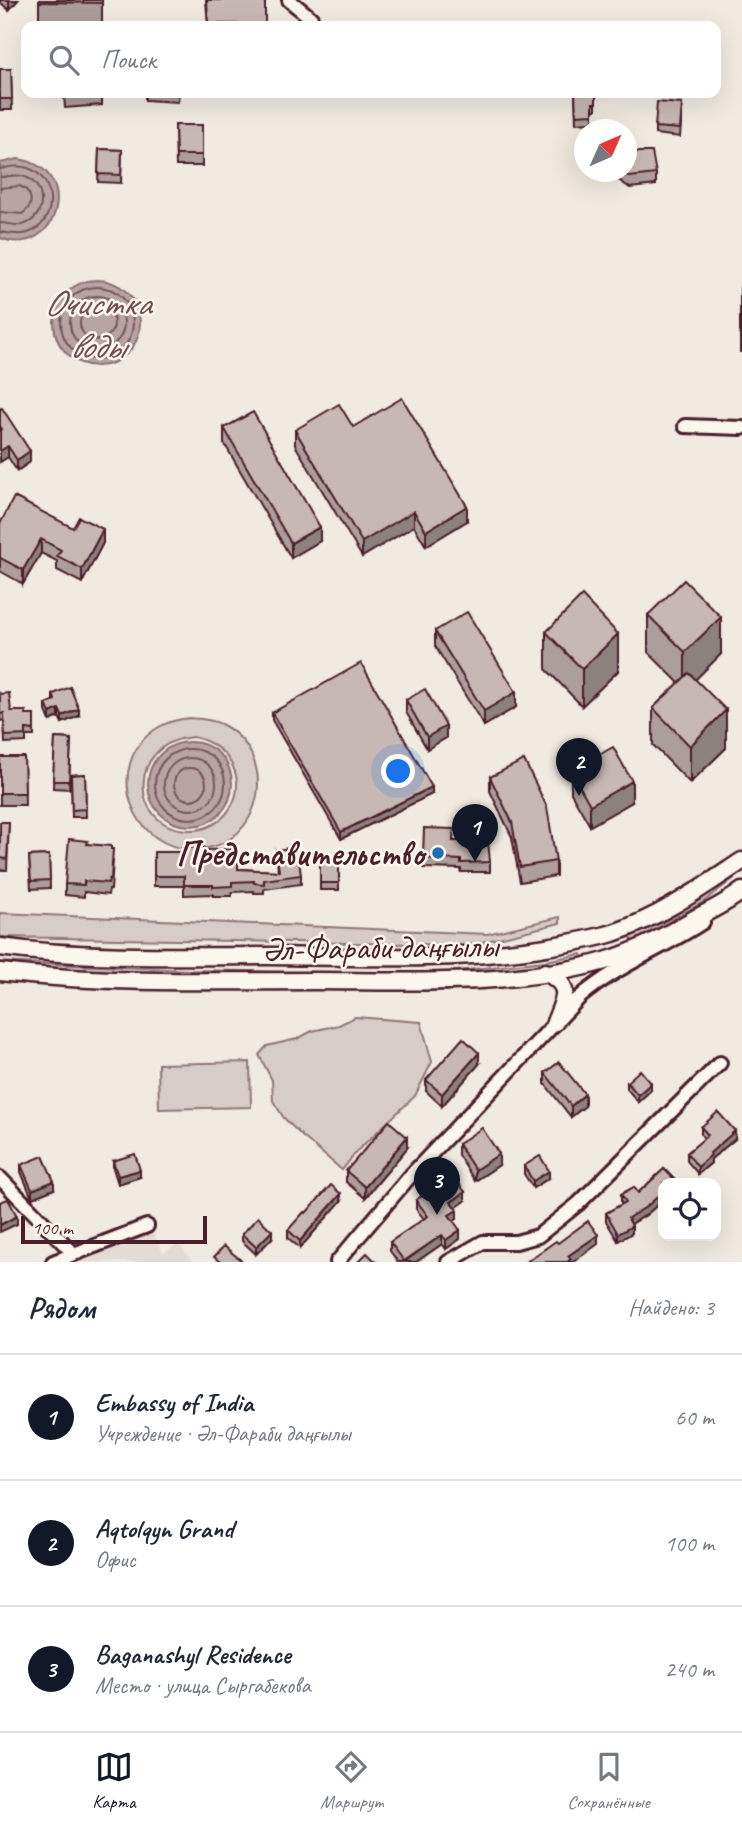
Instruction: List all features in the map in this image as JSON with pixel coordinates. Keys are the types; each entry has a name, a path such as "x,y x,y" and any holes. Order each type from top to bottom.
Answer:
{"main road":[{"name":"Әл-Фараби даңғылы","path":"0,947 24,951 147,956 402,957 510,952 614,933 690,895 742,861"},
{"name":"Әл-Фараби даңғылы","path":"0,972 219,981 434,981 492,978 603,962 630,953 741,894"},
{"path":"545,972 564,986 565,992 555,1022"}],"street":[{"path":"289,0 311,18"},
{"path":"685,426 742,428"},
{"path":"337,1262 412,1174 555,1022 597,982 679,938 741,894"},
{"path":"448,1262 483,1242 516,1242 538,1236 578,1204 720,1063"},
{"path":"0,1178 74,1254"},
{"path":"53,1262 147,1226"}],"shaded area":[{"path":"190,718 217,722 240,738 252,755 257,775 257,796 251,815 239,832 221,844 199,849 175,847 155,837 140,822 131,803 128,782 131,762 141,742 163,725","holes":["193,737 206,741 226,756 233,767 237,790 234,802 222,818 208,826 187,830 168,825 154,815 146,801 144,784 147,768 156,753 171,742"]},
{"path":"742,867 742,872 703,902 632,942 631,937 702,897"},
{"path":"0,913 487,934 560,917 560,923 470,945 0,937"},
{"path":"582,954 583,958 545,965 448,977 190,976 0,968 0,962 191,970 448,972"},
{"path":"355,1017 421,1022 432,1062 415,1096 358,1150 342,1170 284,1118 273,1101 272,1080 259,1055 267,1046 297,1039 312,1031 339,1025"},
{"path":"250,1062 251,1107 159,1109 158,1064"},
{"path":"153,1233 163,1253 178,1244 193,1262 79,1262"}],"water":[{"name":"Очистка воды","path":"18,159 39,166 51,179 57,194 56,210 49,225 37,236 20,241 0,238 0,163"},
{"name":"Очистка воды","path":"97,280 121,287 133,299 140,323 133,347 121,359 97,366 73,359 61,347 54,323 61,299 73,287"},
{"path":"190,742 206,745 220,754 229,768 232,784 229,800 220,814 206,823 190,826 174,823 160,814 151,800 148,784 151,768 160,754 174,745"}],"building":[{"path":"102,0 102,3 39,2"},
{"path":"207,0 265,2 265,21 208,21"},
{"path":"0,69 11,69 12,99 0,99"},
{"path":"575,98 596,98 593,114 576,115"},
{"path":"657,102 682,104 680,129 655,127"},
{"path":"175,125 202,125 202,155 176,155"},
{"path":"99,149 122,150 121,175 98,174"},
{"path":"637,152 652,152 656,174 637,176"},
{"path":"742,287 742,315 740,315"},
{"path":"402,398 467,506 426,531 414,511 362,542 295,430 339,404 353,427"},
{"path":"2,408 30,451 17,460 8,446 0,451"},
{"path":"253,412 320,527 291,543 224,428"},
{"path":"14,497 73,528 79,517 103,529 82,569 57,556 61,550 41,539 23,570 0,558 0,524"},
{"path":"684,580 721,617 685,652 648,615"},
{"path":"582,596 618,634 582,669 546,632"},
{"path":"467,612 516,692 484,711 435,631"},
{"path":"361,663 432,787 341,832 272,713"},
{"path":"689,673 726,710 690,746 653,708"},
{"path":"70,687 79,709 62,716 59,709 50,713 46,704 55,700 53,694"},
{"path":"425,689 446,726 427,737 406,700"},
{"path":"9,693 11,711 26,711 26,715 34,715 34,730 26,729 26,735 5,736 4,713 0,714 0,694"},
{"path":"55,738 71,739 69,781 53,781"},
{"path":"613,747 632,781 590,805 571,771"},
{"path":"0,757 24,757 25,793 0,793"},
{"path":"524,760 547,807 556,861 520,867 512,822 490,777"},
{"path":"85,774 86,809 72,810 71,775"},
{"path":"0,822 9,822 7,859 0,858"},
{"path":"424,828 454,829 453,841 488,841 490,862 461,863 461,860 423,858"},
{"path":"69,839 111,846 111,879 108,883 84,881 84,885 65,884"},
{"path":"204,847 205,850 231,849 231,854 238,854 238,869 279,871 276,850 297,847 301,875 264,880 264,884 254,881 232,882 232,886 213,887 184,885 184,876 154,876 154,852 183,852 183,848"},
{"path":"49,855 50,880 31,881 29,856"},
{"path":"320,857 339,857 339,883 320,883"},
{"path":"463,1038 479,1053 442,1094 426,1080"},
{"path":"559,1062 585,1094 571,1106 545,1073"},
{"path":"640,1070 651,1083 638,1095 627,1082"},
{"path":"718,1112 735,1131 698,1167 687,1153 708,1135 701,1127"},
{"path":"389,1121 407,1137 365,1187 346,1171"},
{"path":"482,1128 499,1154 475,1170 458,1144"},
{"path":"135,1154 140,1170 118,1176 113,1161"},
{"path":"43,1156 54,1181 32,1190 21,1165"},
{"path":"540,1156 549,1171 533,1181 524,1166"},
{"path":"664,1169 673,1178 658,1178 658,1196 628,1218 632,1226 618,1234 606,1213 626,1202 621,1194 634,1187 638,1193"},
{"path":"452,1174 465,1192 451,1202 457,1210 449,1215 460,1230 446,1240 442,1235 404,1261 390,1242 428,1216 416,1200"},
{"path":"331,1185 341,1194 300,1241 288,1230"},
{"path":"8,1199 17,1216 0,1225 0,1202"},
{"path":"258,1217 272,1231 256,1247 242,1234"},
{"path":"588,1221 598,1235 568,1256 571,1259 567,1262 526,1262 556,1241 558,1243"},
{"path":"224,1246 243,1262 220,1262 214,1257"},
{"path":"367,1253 376,1262 358,1262"}],"place":[{"name":"Aqtolqyn Grand","path":"579,796"},
{"name":"Представительство","path":"438,853"},
{"name":"Embassy of India","path":"475,862"},
{"name":"Baganashyl Residence","path":"437,1215"}]}
